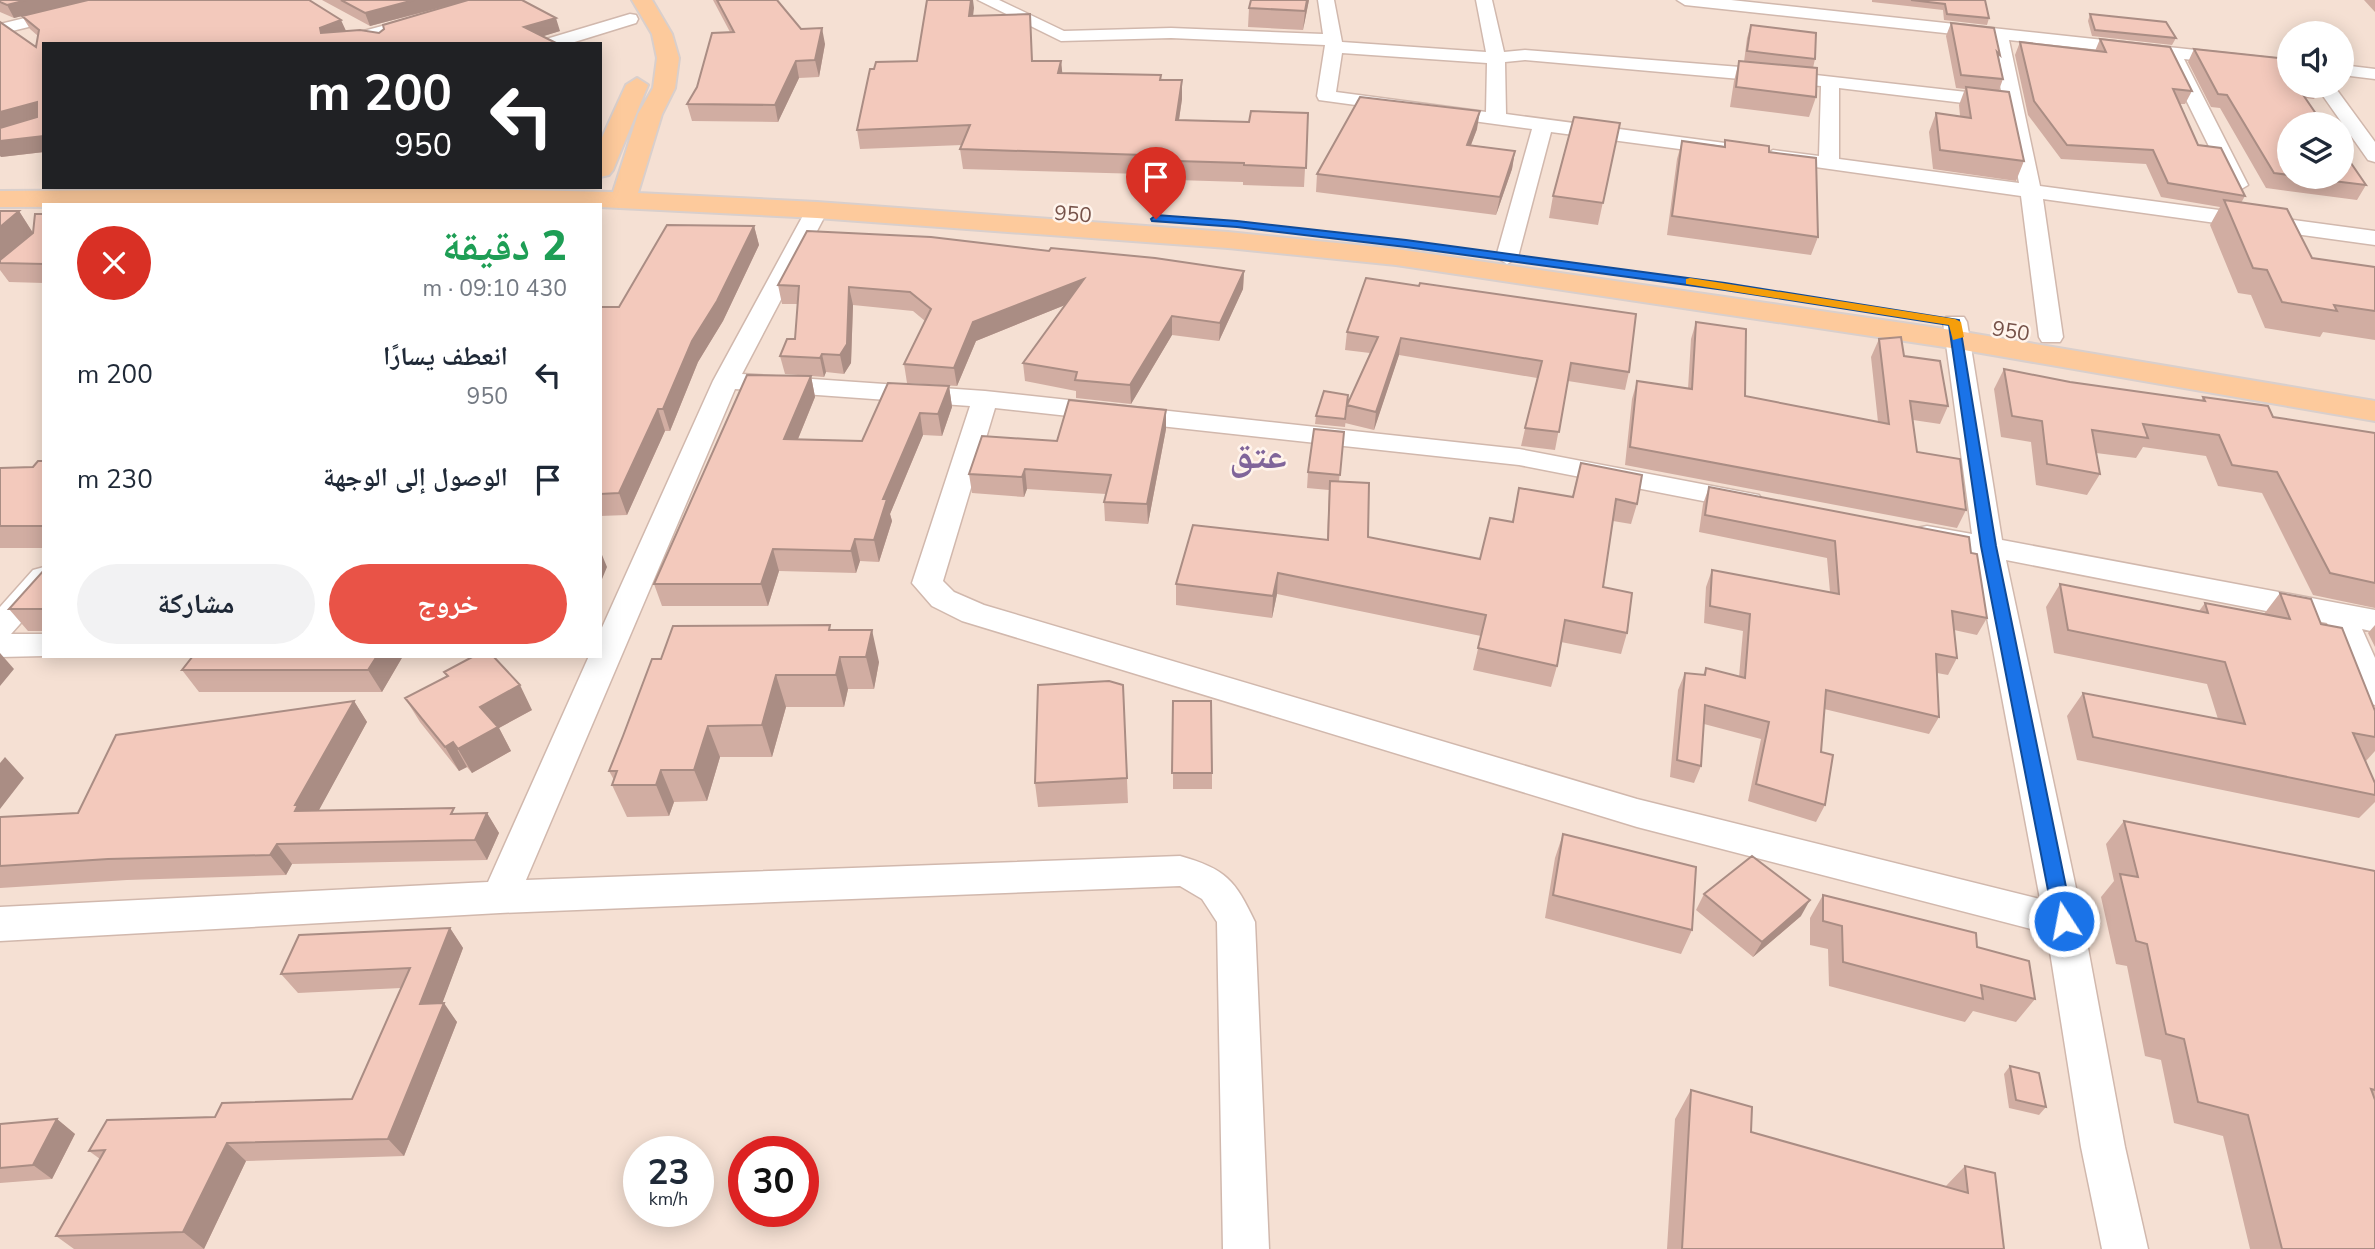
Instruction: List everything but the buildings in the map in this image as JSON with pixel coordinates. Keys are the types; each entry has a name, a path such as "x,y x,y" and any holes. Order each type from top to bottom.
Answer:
{"main road":[{"path":"607,192 644,134 664,88 668,58 662,34 636,10 616,0"},
{"path":"605,151 631,105 641,54 636,10"},
{"path":"644,134 644,153 667,174 724,191"},
{"path":"0,183 42,182"},
{"name":"950","path":"0,199 96,196 333,201 724,191 1237,224 1507,257 1957,331 2375,411"},
{"name":"950","path":"607,192 1228,240 1396,257 1957,331 2051,337 2375,390"}],"street":[{"path":"4,24 120,0"},
{"path":"352,42 375,39 498,0"},
{"path":"986,0 1061,36 1171,33 1496,58 1525,55 1830,81 2013,103"},
{"path":"1326,0 1333,44 1326,96 2375,237"},
{"path":"1484,0 1496,58 1496,118"},
{"path":"1685,0 2277,64"},
{"path":"1773,0 2277,53"},
{"path":"554,42 636,10"},
{"path":"347,23 375,39"},
{"path":"4,24 27,40"},
{"path":"1999,33 2031,191 2051,337"},
{"path":"2171,52 2256,222"},
{"path":"2354,61 2375,64"},
{"path":"2354,71 2375,74"},
{"path":"1829,163 1830,81"},
{"path":"2334,98 2375,156"},
{"path":"1507,257 1543,124"},
{"path":"607,633 726,381 817,210"},
{"path":"1957,331 1988,546 2064,921 2103,1147 2126,1249"},
{"path":"726,381 985,399 1519,457 1774,506"},
{"path":"985,399 927,583 943,599 973,612 1432,748 1637,813 2064,921"},
{"path":"1895,529 2375,621"},
{"path":"0,627 42,579"},
{"path":"2339,614 2375,693"},
{"path":"0,646 42,645"},
{"path":"500,897 597,658"},
{"path":"0,924 500,897 1180,872 1205,878 1224,894 1236,922 1245,1249"}],"shaded area":[{"name":"عتق","path":"0,0 2375,0 2375,1249 0,1249"}],"slow traffic":[{"path":"1690,282 1955,322 1958,337"}],"district":[{"name":"عتق","path":"1258,455"}],"route":[{"path":"1156,219 1237,224 1406,244 1725,286 1955,322 1988,546 2064,921"}]}
